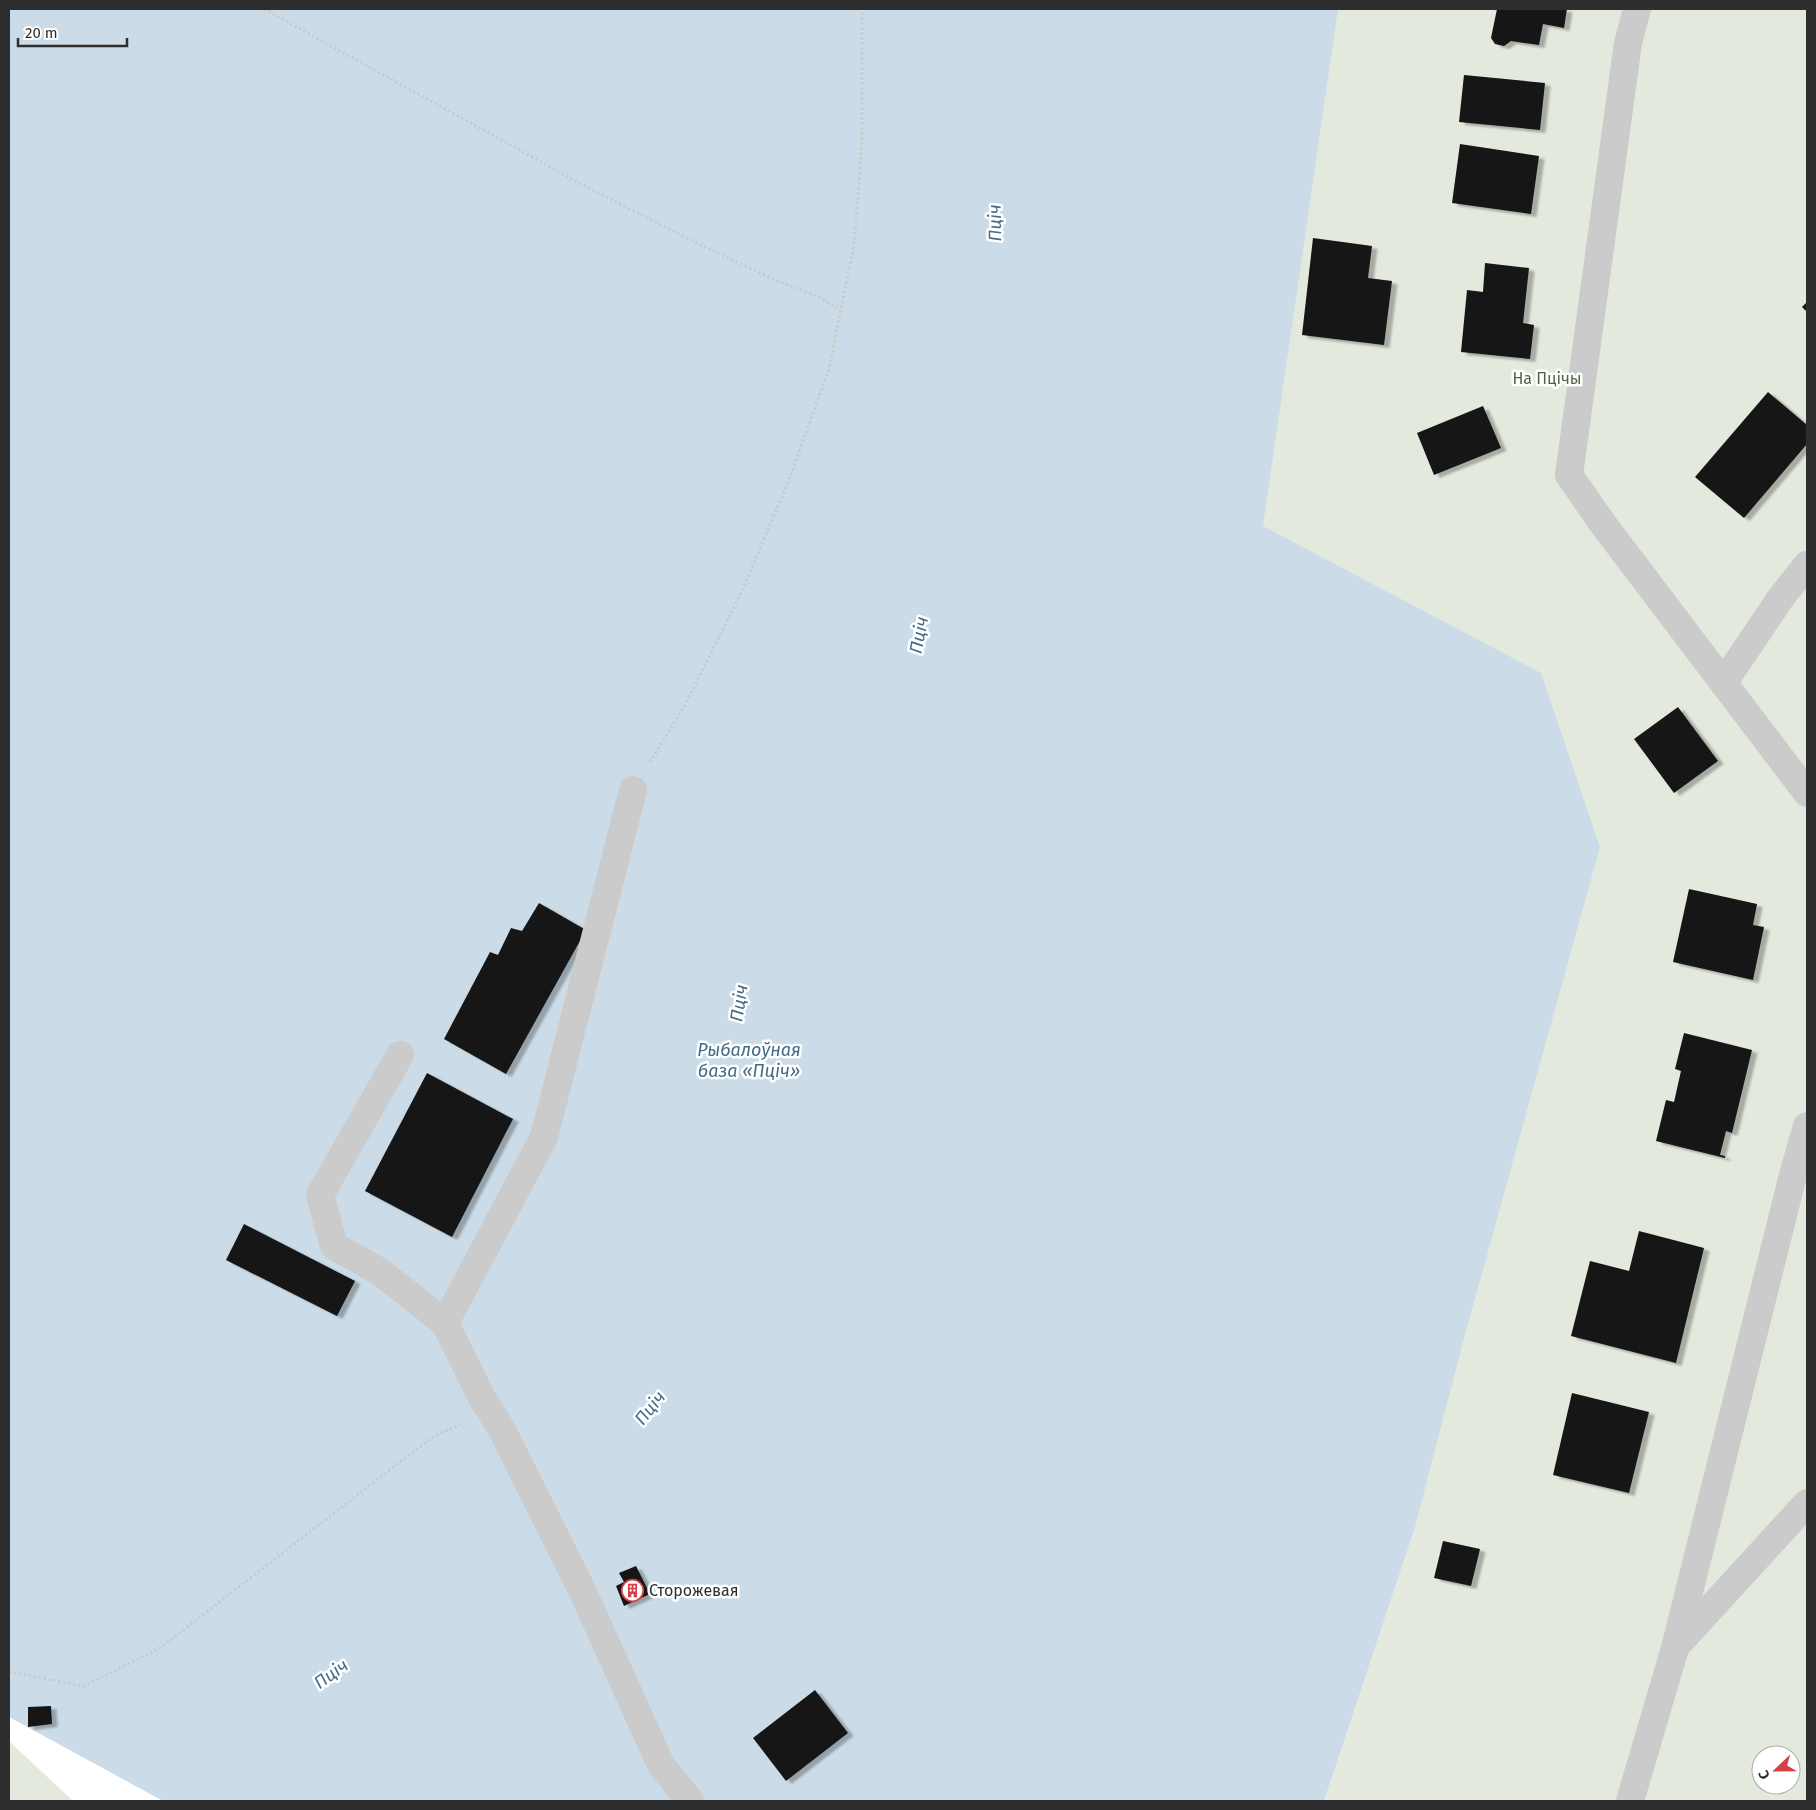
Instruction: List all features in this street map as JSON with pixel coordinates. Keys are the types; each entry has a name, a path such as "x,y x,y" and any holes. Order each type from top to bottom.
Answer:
{"lane":[{"path":"1637,9 1627,52 1569,474 1603,524 1807,793"},
{"path":"1724,682 1782,596 1807,565"},
{"path":"445,1323 544,1138 633,790"},
{"path":"400,1055 320,1195 334,1246 379,1271 445,1323 482,1398 501,1428 581,1588 661,1765 690,1801"},
{"path":"1630,1801 1675,1648 1790,1184 1807,1126"},
{"path":"1675,1648 1807,1503"}],"path":[{"path":"264,9 592,190 702,246 774,280 819,297 841,310"},
{"path":"633,790 685,706 741,593 787,485 830,369 854,245 862,142 862,9"},
{"path":"9,1672 84,1686 160,1648 436,1435 467,1420 484,1420 501,1428"}],"green space":[{"name":"На Пцічы","path":"1073,9 1807,9 1807,1801 1324,1801 1353,1709"},
{"path":"9,1741 73,1801 9,1801"}],"water":[{"name":"Рыбалоўная база «Пціч»","path":"9,9 1338,9 1263,526 1541,673 1600,847 1463,1342 1415,1527 1324,1801 163,1801 9,1717"}],"building":[{"path":"1497,9 1567,9 1564,28 1543,24 1539,45 1511,41 1504,46 1495,44 1491,38"},
{"path":"1464,75 1545,83 1540,130 1459,122"},
{"path":"1460,144 1539,156 1531,214 1452,203"},
{"path":"1313,238 1372,246 1368,278 1392,281 1384,345 1302,335"},
{"path":"1485,263 1529,268 1523,323 1534,325 1530,359 1461,352 1467,290 1483,292"},
{"path":"1807,302 1807,312 1802,307"},
{"path":"1768,392 1807,425 1807,444 1744,518 1695,477"},
{"path":"1483,406 1501,448 1434,475 1417,433"},
{"path":"1678,707 1718,761 1674,793 1634,739"},
{"path":"1689,889 1757,904 1753,925 1764,927 1753,980 1673,962"},
{"path":"539,903 586,930 506,1074 444,1039 490,952 498,955 511,928 522,931"},
{"path":"1684,1033 1752,1050 1732,1133 1726,1131 1720,1155 1725,1156 1725,1158 1656,1141 1666,1100 1674,1102 1681,1071 1675,1069"},
{"path":"427,1073 513,1119 452,1237 365,1191"},
{"path":"244,1224 355,1281 337,1316 226,1260"},
{"path":"1639,1231 1704,1248 1676,1363 1571,1336 1590,1261 1629,1271"},
{"path":"1572,1393 1649,1412 1629,1493 1553,1475"},
{"path":"1443,1541 1480,1549 1471,1586 1434,1578"},
{"name":"Сторожевая","path":"636,1566 650,1594 624,1606 616,1586 624,1582 619,1573"},
{"path":"815,1690 848,1733 786,1781 753,1738"},
{"path":"51,1706 52,1724 28,1727 28,1707"}],"place":[{"name":"Сторожевая","path":"633,1590"}],"water label":[{"name":"Пціч","path":"995,223"},
{"name":"Пціч","path":"919,635"},
{"name":"Пціч","path":"739,1003"},
{"name":"Пціч","path":"650,1408"},
{"name":"Пціч","path":"331,1674"}]}
